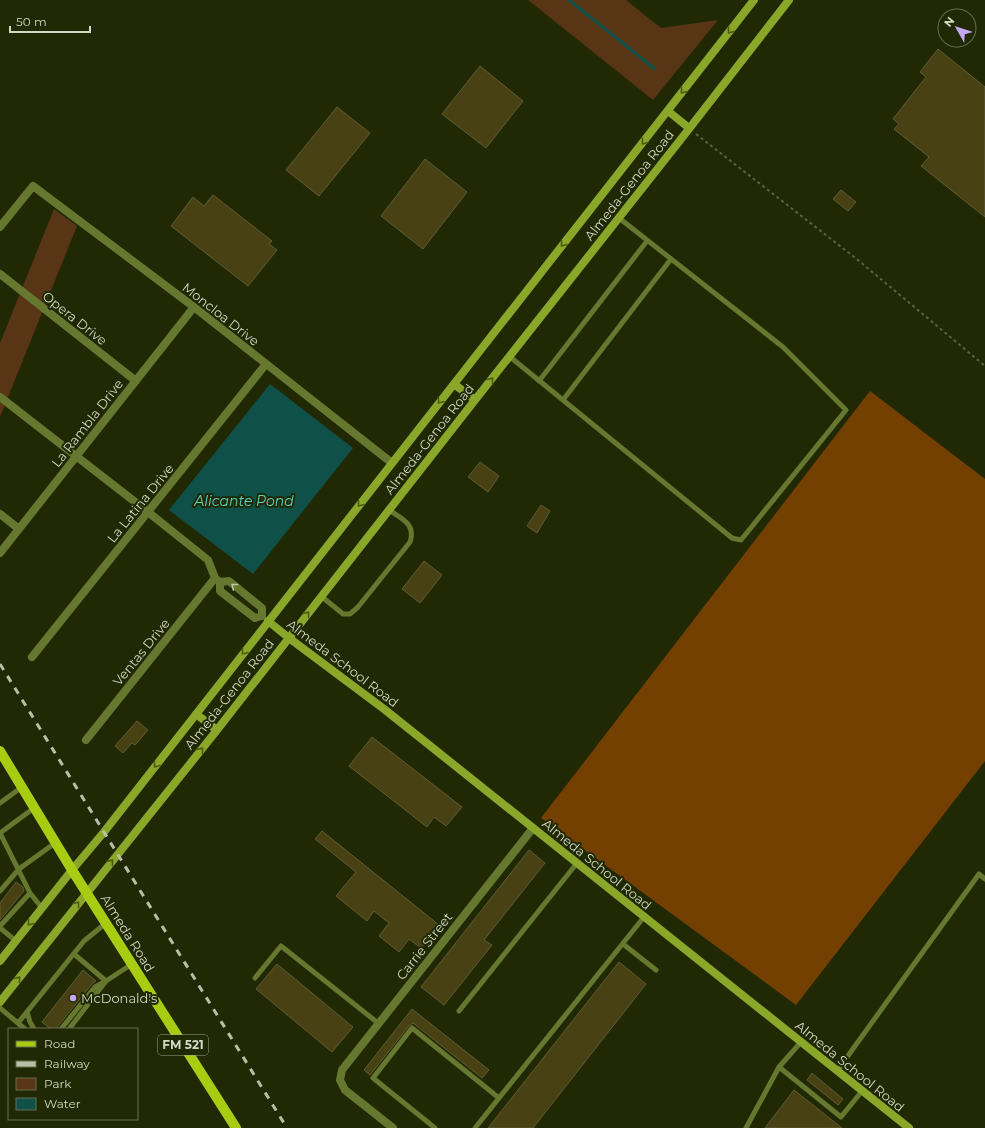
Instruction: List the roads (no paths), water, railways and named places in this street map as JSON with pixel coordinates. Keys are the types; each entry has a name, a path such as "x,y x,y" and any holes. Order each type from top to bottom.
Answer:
{"main road":[{"name":"Almeda-Genoa Road","path":"0,961 104,832 196,714 265,618 392,463 754,0"},
{"name":"Almeda-Genoa Road","path":"0,1002 86,892 217,730 789,0"},
{"path":"668,111 689,128"},
{"path":"454,384 475,400"},
{"name":"Almeda School Road","path":"265,618 288,638 384,709 909,1128"},
{"path":"196,714 217,730"},
{"name":"Almeda Road","path":"0,751 55,843 236,1128"}],"street":[{"name":"Moncloa Drive","path":"0,227 33,186 194,307 392,463"},
{"name":"Opera Drive","path":"0,274 136,381"},
{"name":"La Rambla Drive","path":"0,553 194,307"},
{"name":"La Latina Drive","path":"32,657 266,364"},
{"path":"0,398 208,560 218,580 220,591 255,618 265,618 262,608 229,581 218,580"},
{"path":"0,514 19,529"},
{"name":"Ventas Drive","path":"86,740 218,580"},
{"name":"Carrie Street","path":"393,1128 345,1090 340,1080 342,1070 533,828"}],"lane":[{"path":"509,356 732,538 741,540 846,410 783,347 618,218"},
{"path":"539,381 647,241"},
{"path":"563,400 671,259"},
{"path":"321,596 343,614 350,614 358,607 410,542 412,535 408,524 389,510"},
{"path":"238,605 246,595"},
{"path":"0,803 22,787"},
{"path":"34,808 0,833 30,892 42,908"},
{"path":"0,891 19,869 55,843"},
{"path":"459,1011 577,863"},
{"path":"837,1071 978,874 985,879"},
{"path":"16,941 0,927 30,892"},
{"path":"475,1128 644,917"},
{"path":"18,1023 84,940 106,923"},
{"path":"623,944 656,970"},
{"path":"255,978 281,946 378,1023"},
{"path":"74,954 106,981"},
{"path":"63,1028 95,987 132,964"},
{"path":"70,1028 106,981"},
{"path":"0,1008 25,1028"},
{"path":"27,1012 33,1028"},
{"path":"435,1128 373,1078 412,1028 498,1098"},
{"path":"746,1128 779,1067 800,1042"},
{"path":"779,1067 841,1117 862,1091"}],"water":[{"name":"Alicante Pond","path":"270,384 353,448 253,574 169,510"}],"waterway":[{"path":"569,0 655,69"}],"railway":[{"path":"0,664 287,1128"}],"place":[{"name":"McDonald's","path":"73,998"}]}
